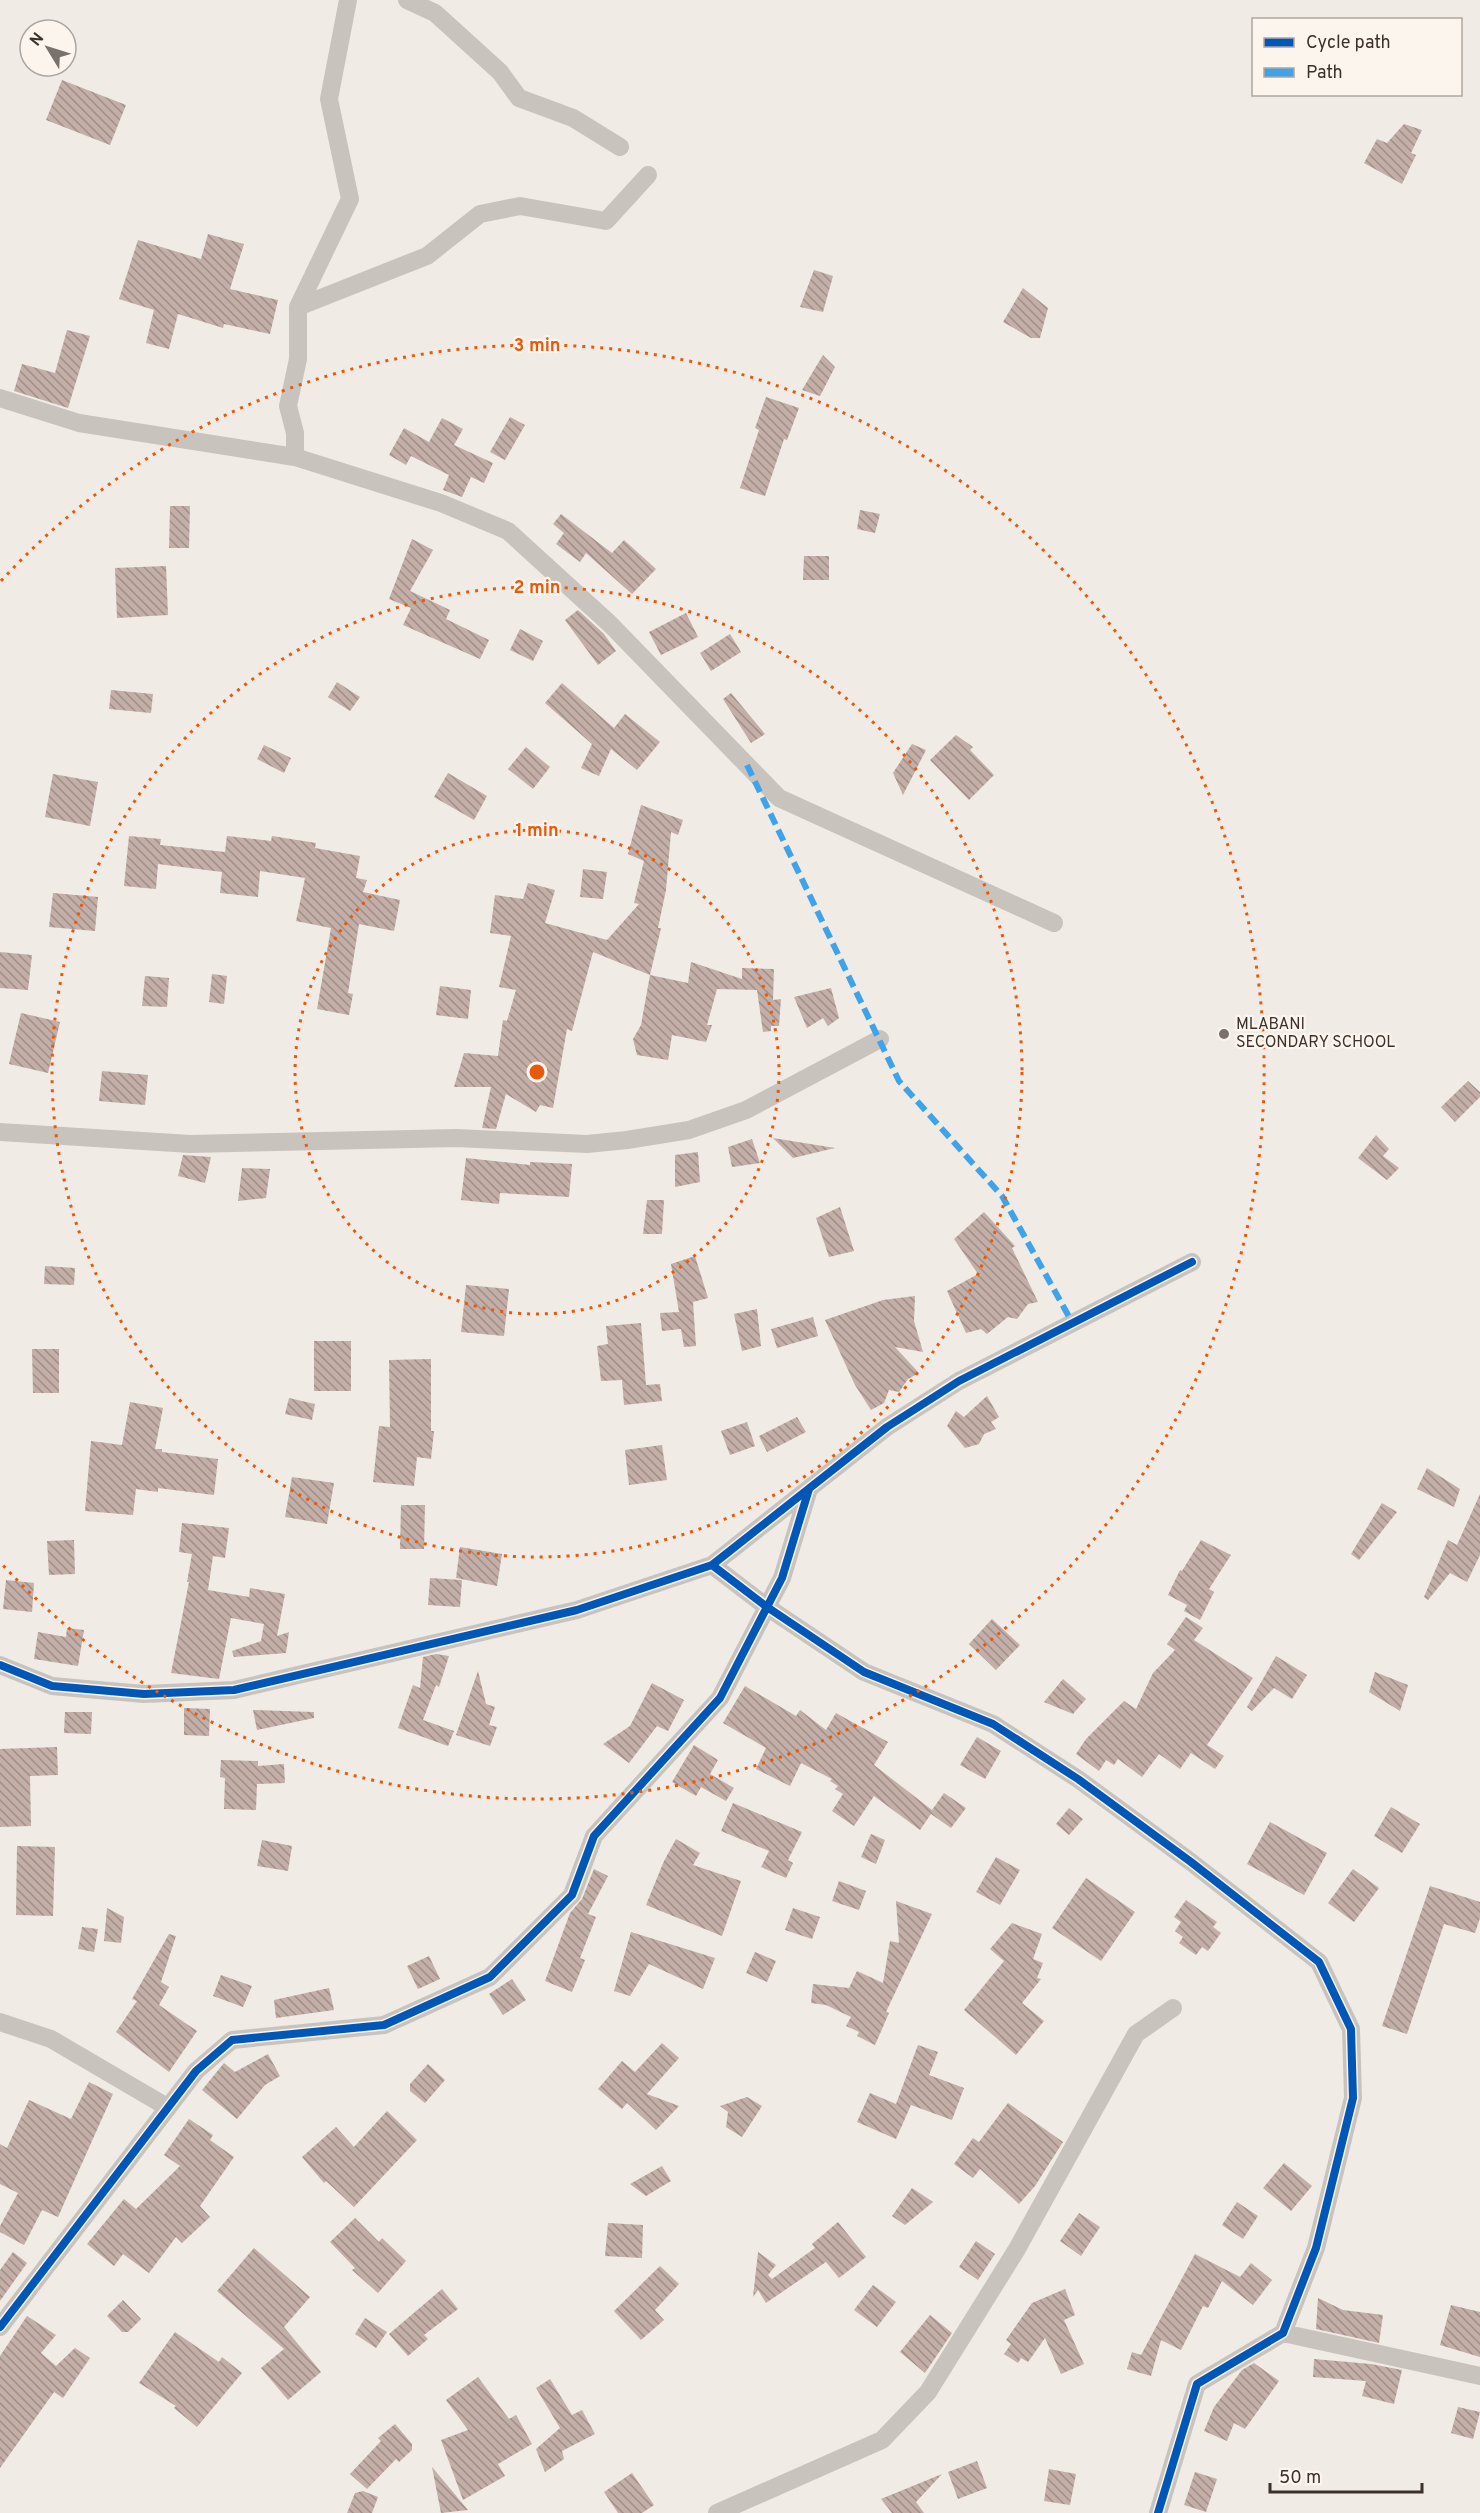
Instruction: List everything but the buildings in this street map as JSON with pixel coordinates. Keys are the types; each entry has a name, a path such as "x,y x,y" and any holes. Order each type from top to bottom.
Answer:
{"street":[{"path":"295,457 296,432 288,406 298,359 298,307 350,199 329,99 348,0"},
{"path":"407,0 435,13 500,72 519,98 573,118 620,147"},
{"path":"298,307 427,256 480,214 520,206 606,221 648,174"},
{"path":"0,398 79,423 295,457 441,503 508,531 610,624 779,798 1053,923"},
{"path":"0,1132 190,1143 456,1138 587,1144 627,1140 689,1130 746,1110 880,1039"},
{"path":"0,1665 52,1686 144,1694 234,1690 578,1610 712,1565 887,1427 959,1381 1192,1262"},
{"path":"0,2327 196,2071 232,2040 384,2025 490,1977 572,1895 594,1836 720,1698 782,1578 809,1489"},
{"path":"712,1565 767,1607 864,1672 993,1724 1078,1779 1318,1962 1351,2029 1353,2098 1316,2248 1283,2333 1197,2384 1158,2513"},
{"path":"717,2513 882,2440 928,2392 1017,2249 1136,2034 1173,2008"},
{"path":"0,2022 51,2039 167,2108"},
{"path":"1283,2333 1480,2376"}],"marked path":[{"path":"747,765 899,1081 1002,1196 1072,1322"}],"cycle path":[{"path":"0,1665 52,1686 144,1694 234,1690 577,1610 712,1565 887,1427 959,1381 1192,1262"},
{"path":"0,2327 196,2071 232,2040 384,2025 490,1977 572,1895 594,1836 720,1698 782,1578 809,1489"},
{"path":"712,1565 767,1607 864,1672 993,1724 1078,1779 1191,1862 1319,1962 1351,2029 1353,2098 1316,2248 1283,2333 1197,2384 1158,2513"}],"place":[{"name":"MLABANI SECONDARY SCHOOL","path":"1224,1034"}]}
